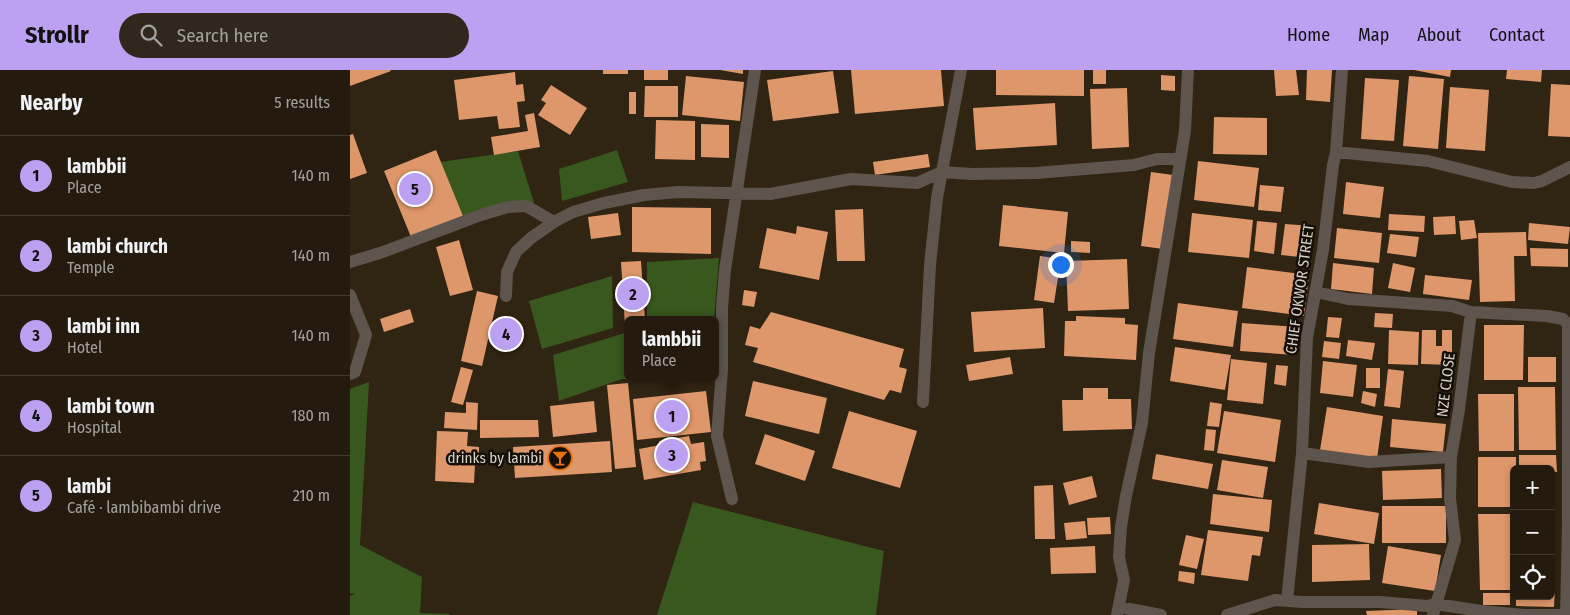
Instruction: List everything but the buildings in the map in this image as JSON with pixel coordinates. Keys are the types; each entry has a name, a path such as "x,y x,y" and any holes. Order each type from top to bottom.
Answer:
{"street":[{"path":"732,499 717,436 722,370 723,298 725,270 735,214 736,194 755,70"},
{"path":"923,402 930,265 937,198 961,70"},
{"path":"1162,615 1118,611 1124,580 1119,557 1121,527 1142,423 1149,352 1185,131 1188,70"},
{"name":"CHIEF OKWOR STREET","path":"1288,601 1302,453 1307,338 1323,250 1336,152 1342,70"},
{"path":"1336,152 1428,161 1519,183 1542,181 1570,168"},
{"path":"506,296 506,272 516,252 531,238 554,222 573,212 604,203 644,195 678,192 770,194 851,179 917,183 942,172 972,174 1036,173 1134,164 1158,159 1179,159"},
{"path":"350,262 508,207 526,206 554,222"},
{"path":"1226,615 1275,600 1380,602 1427,606 1435,610 1481,611 1525,615 1568,615 1568,324 1563,319 1547,316 1471,312 1452,306 1362,301 1316,292"},
{"path":"350,295 366,335 355,372 350,374"},
{"name":"NZE CLOSE","path":"1435,610 1455,540 1450,498 1451,457 1459,410 1471,312"},
{"path":"1302,453 1369,462 1451,457"}],"green space":[{"path":"617,150 628,182 562,201 559,169"},
{"path":"518,151 534,203 465,222 440,162"},
{"path":"719,258 714,316 647,316 647,262"},
{"path":"612,276 613,328 542,349 529,301"},
{"path":"624,333 624,379 559,401 553,355"},
{"path":"369,382 360,545 422,577 420,613 450,615 350,615 350,596 355,594 350,593 350,389"},
{"path":"693,502 884,551 876,615 657,615"}],"place":[{"name":"lambi","path":"415,189"},
{"name":"lambi church","path":"633,294"},
{"name":"lambi town","path":"506,334"},
{"name":"lambbii","path":"672,416"},
{"name":"lambi inn","path":"672,455"},
{"name":"drinks by lambi","path":"560,458"}]}
